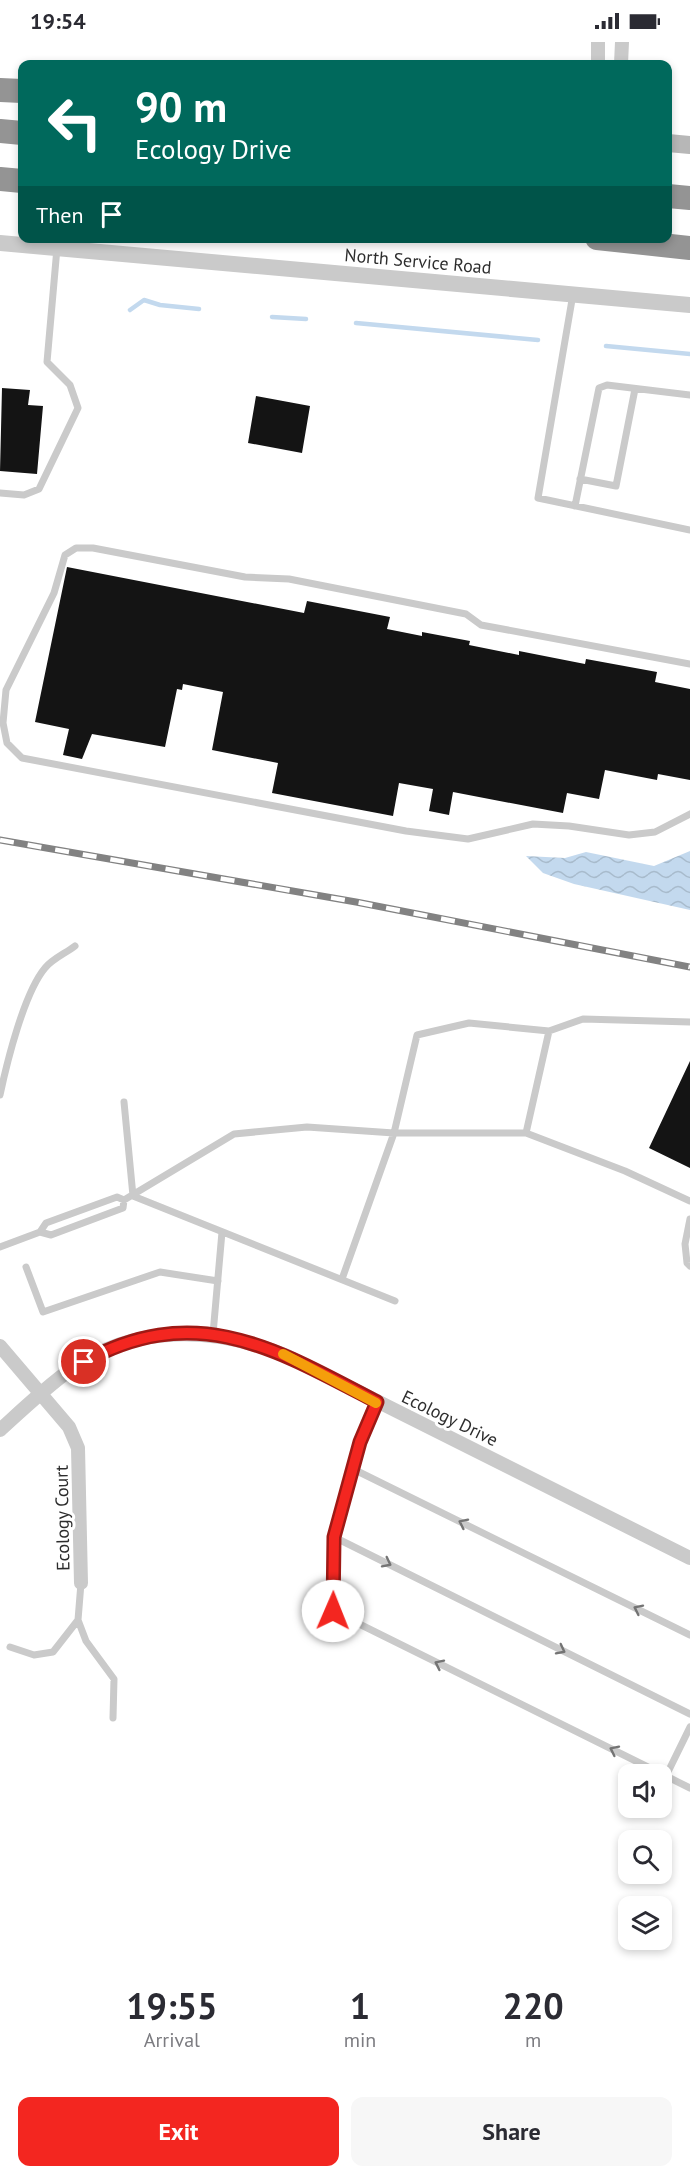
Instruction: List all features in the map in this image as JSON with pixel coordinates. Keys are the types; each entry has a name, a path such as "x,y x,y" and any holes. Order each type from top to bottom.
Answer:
{"highway":[{"path":"0,90 18,91"},
{"path":"0,131 18,133"},
{"path":"0,179 18,181"},
{"path":"672,196 690,198"},
{"path":"644,243 690,248"}],"main road":[{"path":"0,82 18,84"}],"street":[{"path":"598,42 598,60"},
{"path":"621,60 622,42"},
{"name":"North Service Road","path":"0,243 690,305"},
{"name":"Ecology Drive","path":"0,1430 71,1369 123,1343 182,1333 213,1334 241,1339 287,1356 690,1558"},
{"name":"Ecology Court","path":"0,1346 69,1427 78,1448 81,1583"}],"lane":[{"path":"0,493 24,495 39,489 78,408 70,384 47,362 57,248"},
{"path":"573,294 538,498 690,530"},
{"path":"575,506 599,388 607,385 690,395"},
{"path":"580,479 616,486 635,389"},
{"path":"690,664 481,625 466,614 289,579 245,578 93,548 76,548 65,555 54,593 6,690 3,723 7,743 22,758 406,831 468,839 533,824 569,825 629,835 655,832 690,814"},
{"path":"0,1095 7,1064 35,985 46,967 75,946"},
{"path":"342,1280 394,1133 417,1035 469,1023 549,1031 583,1020 690,1022"},
{"path":"526,1133 549,1031"},
{"path":"124,1102 133,1196"},
{"path":"0,1247 40,1232 46,1223 117,1197 124,1200 133,1196 234,1134 307,1127 394,1133 526,1133 625,1171 690,1201"},
{"path":"133,1196 395,1301"},
{"path":"40,1232 51,1235 123,1208 124,1200"},
{"path":"690,1219 685,1244 687,1263 690,1266"},
{"path":"213,1334 222,1232"},
{"path":"26,1267 43,1312 160,1272 218,1281"},
{"path":"377,1402 360,1442 334,1537 333,1611 642,1764"},
{"path":"353,1469 690,1635"},
{"path":"334,1537 690,1714"},
{"path":"81,1583 78,1620 86,1641 114,1679 113,1718"},
{"path":"10,1647 34,1655 53,1652 78,1620"},
{"path":"672,1764 690,1727"},
{"path":"672,1779 690,1788"}],"water":[{"path":"690,851 690,910 574,884 543,873 526,856 565,858 586,852 654,866"}],"building":[{"path":"2,388 30,390 28,405 43,406 37,474 0,471"},
{"path":"256,396 310,406 302,453 248,443"},
{"path":"67,567 304,613 307,601 390,617 387,629 422,636 422,632 470,641 469,645 519,655 519,651 585,664 586,659 657,672 655,682 690,689 690,780 658,774 657,780 605,770 599,799 567,793 563,813 453,792 449,815 429,811 433,789 399,783 393,816 272,793 278,763 212,750 223,692 183,684 182,690 177,689 165,747 92,734 82,759 63,755 69,729 35,722"},
{"path":"690,1061 690,1168 649,1148"}],"waterway":[{"path":"130,310 144,300 160,305 199,309"},
{"path":"272,317 306,319"},
{"path":"356,323 538,340"},
{"path":"606,346 690,354"}],"railway":[{"path":"0,840 356,902 690,967"}],"slow traffic":[{"path":"283,1354 376,1403"}],"route":[{"path":"84,1362 123,1343 152,1336 182,1333 213,1334 264,1346 377,1402 360,1442 334,1537 333,1611"}]}
